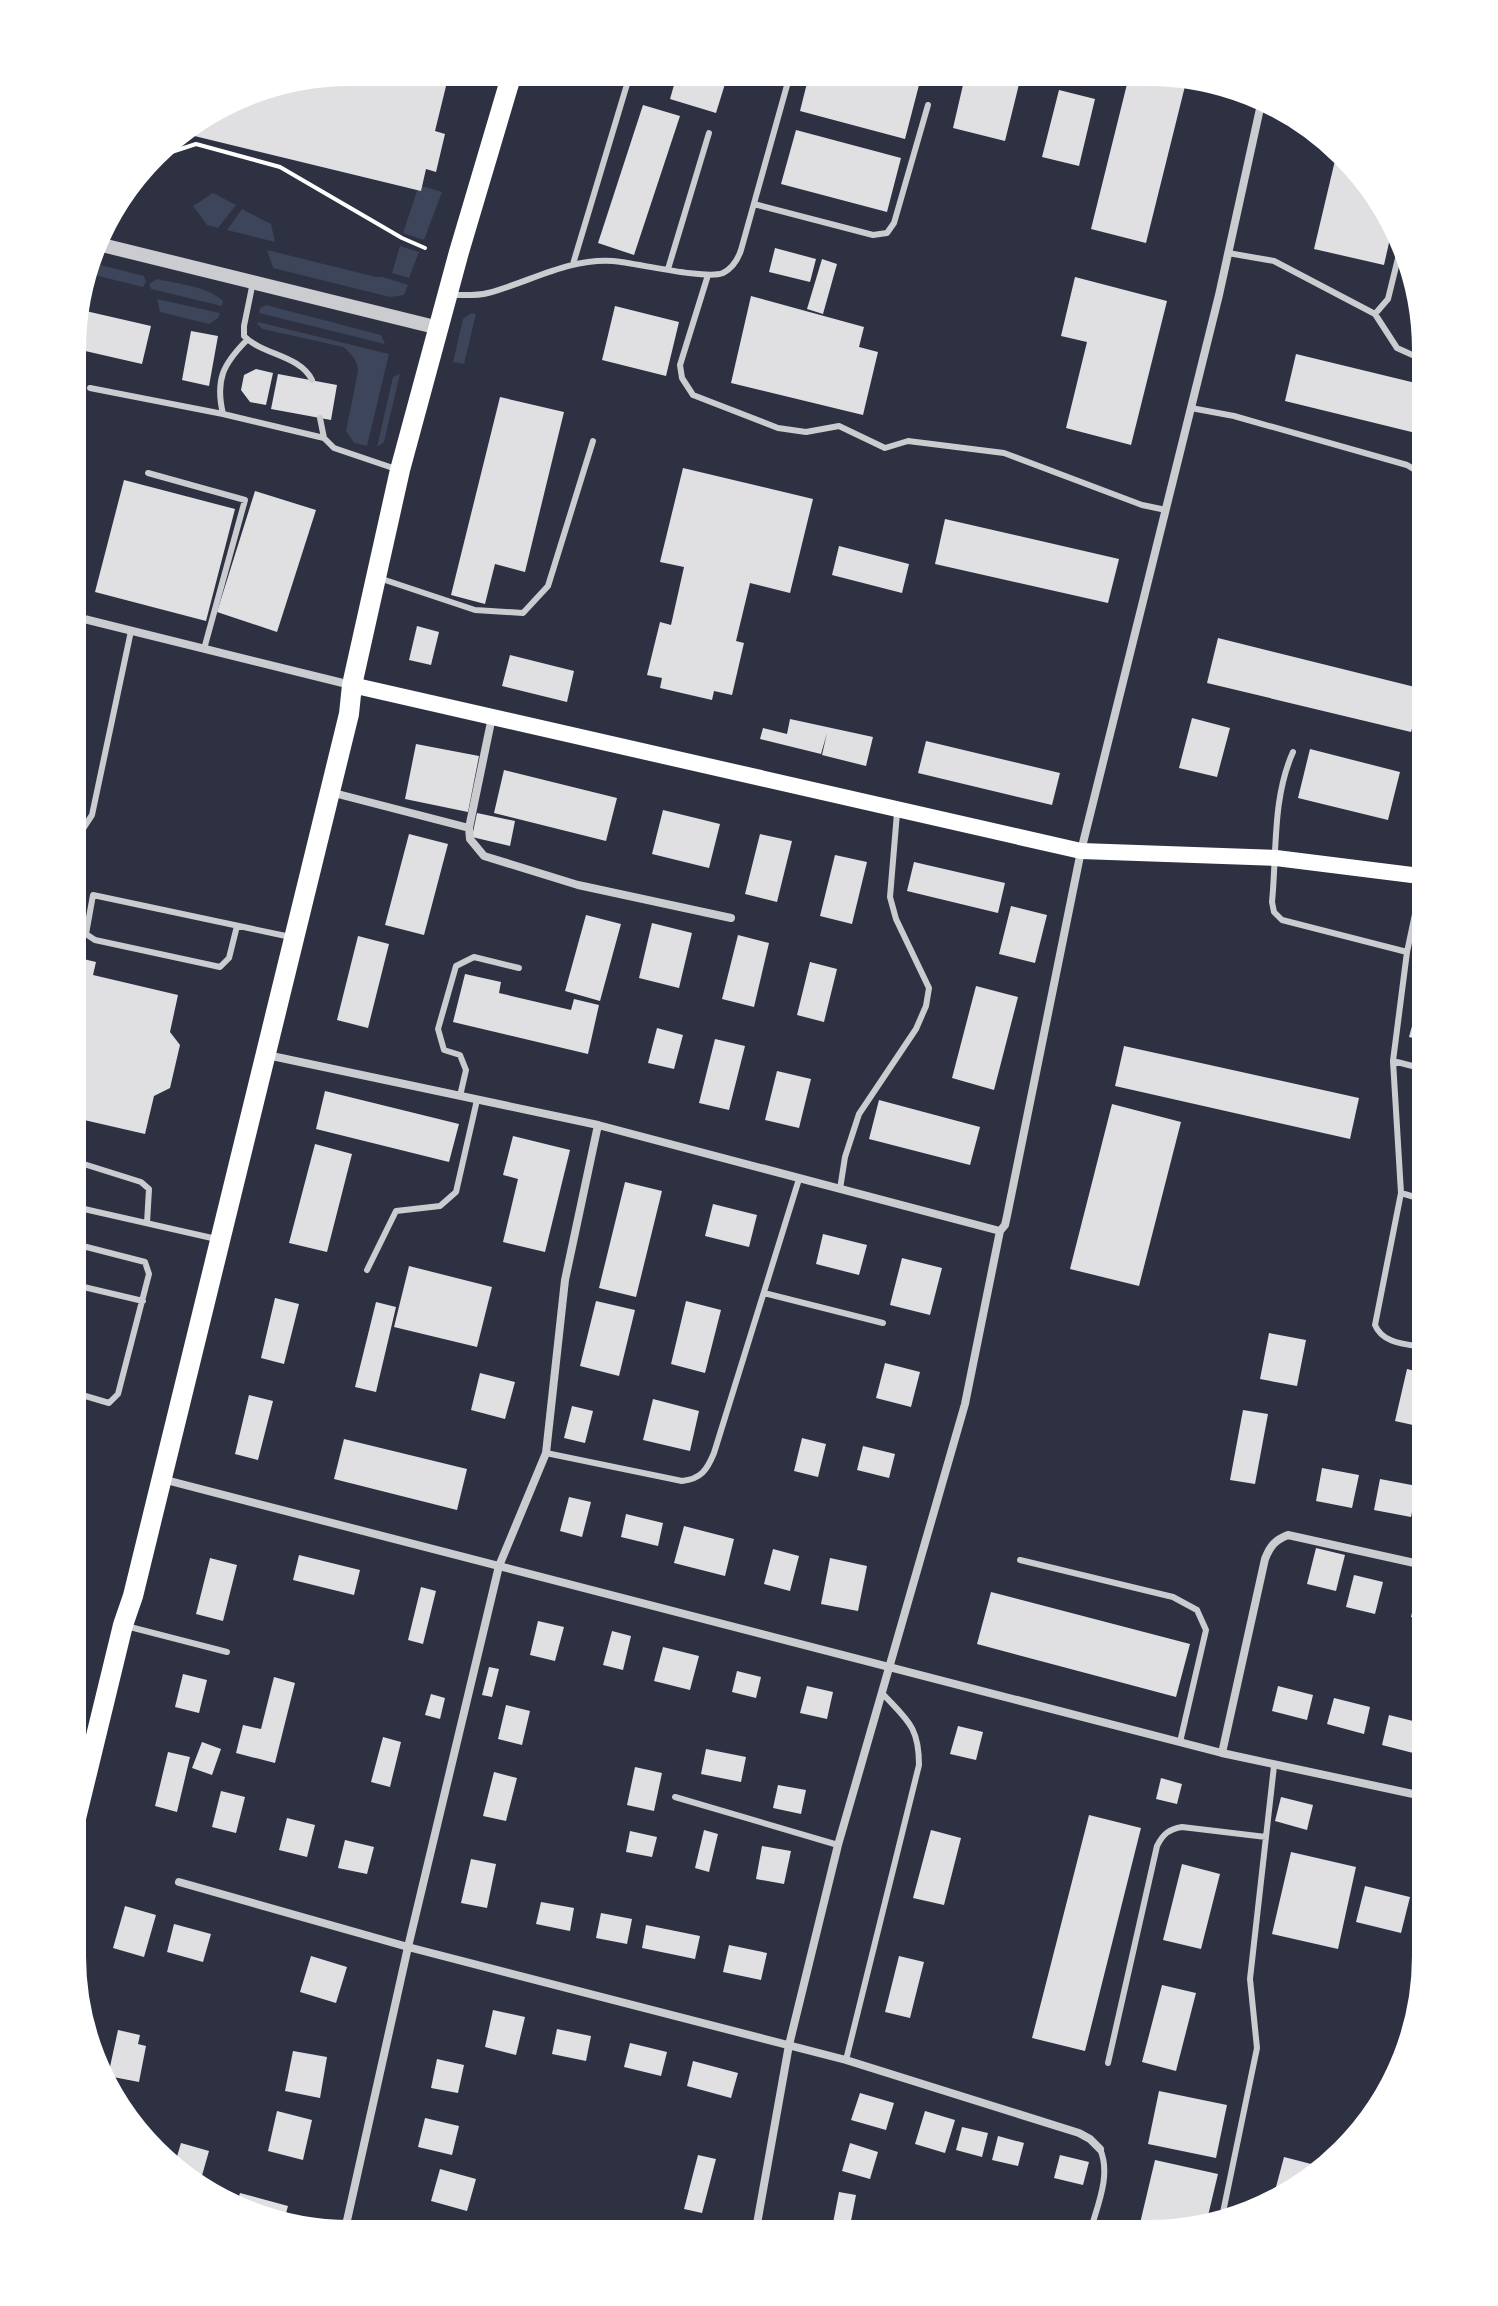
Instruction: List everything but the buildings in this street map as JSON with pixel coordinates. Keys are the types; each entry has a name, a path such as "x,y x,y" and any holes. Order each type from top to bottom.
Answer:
{"highway":[{"path":"84,1784 162,1479 349,714 352,685 400,470 509,84"},
{"path":"123,1625 124,1592 342,709 352,685"}],"main road":[{"path":"352,685 1081,851 1276,858 1414,875"}],"street":[{"path":"757,2222 789,2045 838,1845 965,1404 1000,1231 1007,1216 1081,851 1191,408 1260,109"},
{"path":"105,246 439,328"},
{"path":"84,619 352,685"},
{"path":"493,717 469,828 470,839 484,856 578,885 731,918"},
{"path":"330,792 469,828"},
{"path":"266,1055 598,1125 1000,1231"},
{"path":"347,2222 408,1947 499,1566 546,1453 565,1280 598,1125"},
{"path":"162,1479 1222,1753 1413,1794"},
{"path":"1222,1753 1265,1559 1277,1539 1288,1535 1413,1563"},
{"path":"179,1882 408,1947 846,2060 1079,2133 1100,2149"}],"lane":[{"path":"573,264 627,84"},
{"path":"448,295 485,294 573,264 613,261 708,275 726,271 738,259 787,84"},
{"path":"754,204 873,235 887,233 894,223 928,105"},
{"path":"668,269 709,133"},
{"path":"1228,253 1274,261 1375,314 1397,348 1414,356"},
{"path":"1375,314 1388,299 1398,259"},
{"path":"708,275 680,365 682,378 693,395 778,428 806,432 839,426 885,448 908,441 1004,453 1142,505 1166,510"},
{"path":"253,282 244,336 303,368 312,380"},
{"path":"223,414 218,391 230,357 247,340"},
{"path":"90,388 324,438"},
{"path":"1191,408 1234,416 1414,469"},
{"path":"320,418 328,444 341,452 400,470"},
{"path":"376,577 475,610 523,613 548,586 593,441"},
{"path":"148,473 245,500 204,649"},
{"path":"84,827 92,815 131,631"},
{"path":"1293,752 1279,794 1272,902 1274,912 1282,920 1407,952"},
{"path":"840,1189 845,1157 859,1114 916,1029 926,1006 929,988 896,919 890,897 897,809"},
{"path":"237,926 229,958 220,967 95,940 86,934 93,895 286,936"},
{"path":"1413,1345 1388,1340 1379,1335 1375,1325 1401,1193 1393,1061 1414,924"},
{"path":"460,1096 466,1070 460,1055 444,1050 438,1029 456,966 474,957 519,968"},
{"path":"1393,1061 1414,1066"},
{"path":"367,1270 396,1211 440,1206 456,1192 477,1100"},
{"path":"84,1164 141,1182 149,1189 147,1223"},
{"path":"546,1453 682,1481 693,1480 703,1474 714,1453 799,1179"},
{"path":"1401,1193 1413,1197"},
{"path":"84,1209 212,1238"},
{"path":"84,1246 145,1262 149,1274 118,1394 109,1403 84,1396"},
{"path":"84,1287 143,1301"},
{"path":"764,1293 883,1323"},
{"path":"1020,1560 1173,1597 1197,1610 1206,1630 1180,1742"},
{"path":"123,1625 227,1652"},
{"path":"846,2060 919,1765 919,1743 912,1726 882,1693"},
{"path":"1223,2211 1257,2048 1250,1979 1274,1766"},
{"path":"675,1797 838,1845"},
{"path":"1108,2063 1161,1838 1174,1828 1182,1827 1266,1837"},
{"path":"1093,2222 1105,2175 1105,2160 1100,2149"}],"path":[{"path":"174,151 196,144 280,167 402,238 425,248"}],"shaded area":[{"path":"419,185 442,192 424,240 403,233"},
{"path":"213,193 236,205 218,228 207,225 193,206"},
{"path":"242,209 271,224 275,242 227,230"},
{"path":"400,246 419,252 409,278 392,273"},
{"path":"267,250 408,285 404,295 390,297 273,268"},
{"path":"98,264 144,276 146,282 143,287 95,275"},
{"path":"157,279 209,292 223,301 222,306 151,289 149,284"},
{"path":"157,299 220,313 209,324 160,312"},
{"path":"266,305 381,335 385,344 259,313 260,308"},
{"path":"471,313 476,314 464,364 453,362 463,319"},
{"path":"258,322 389,354 367,446 354,443 346,431 358,371 351,355 343,347 263,329"},
{"path":"400,374 384,442 377,447 393,377"}]}
